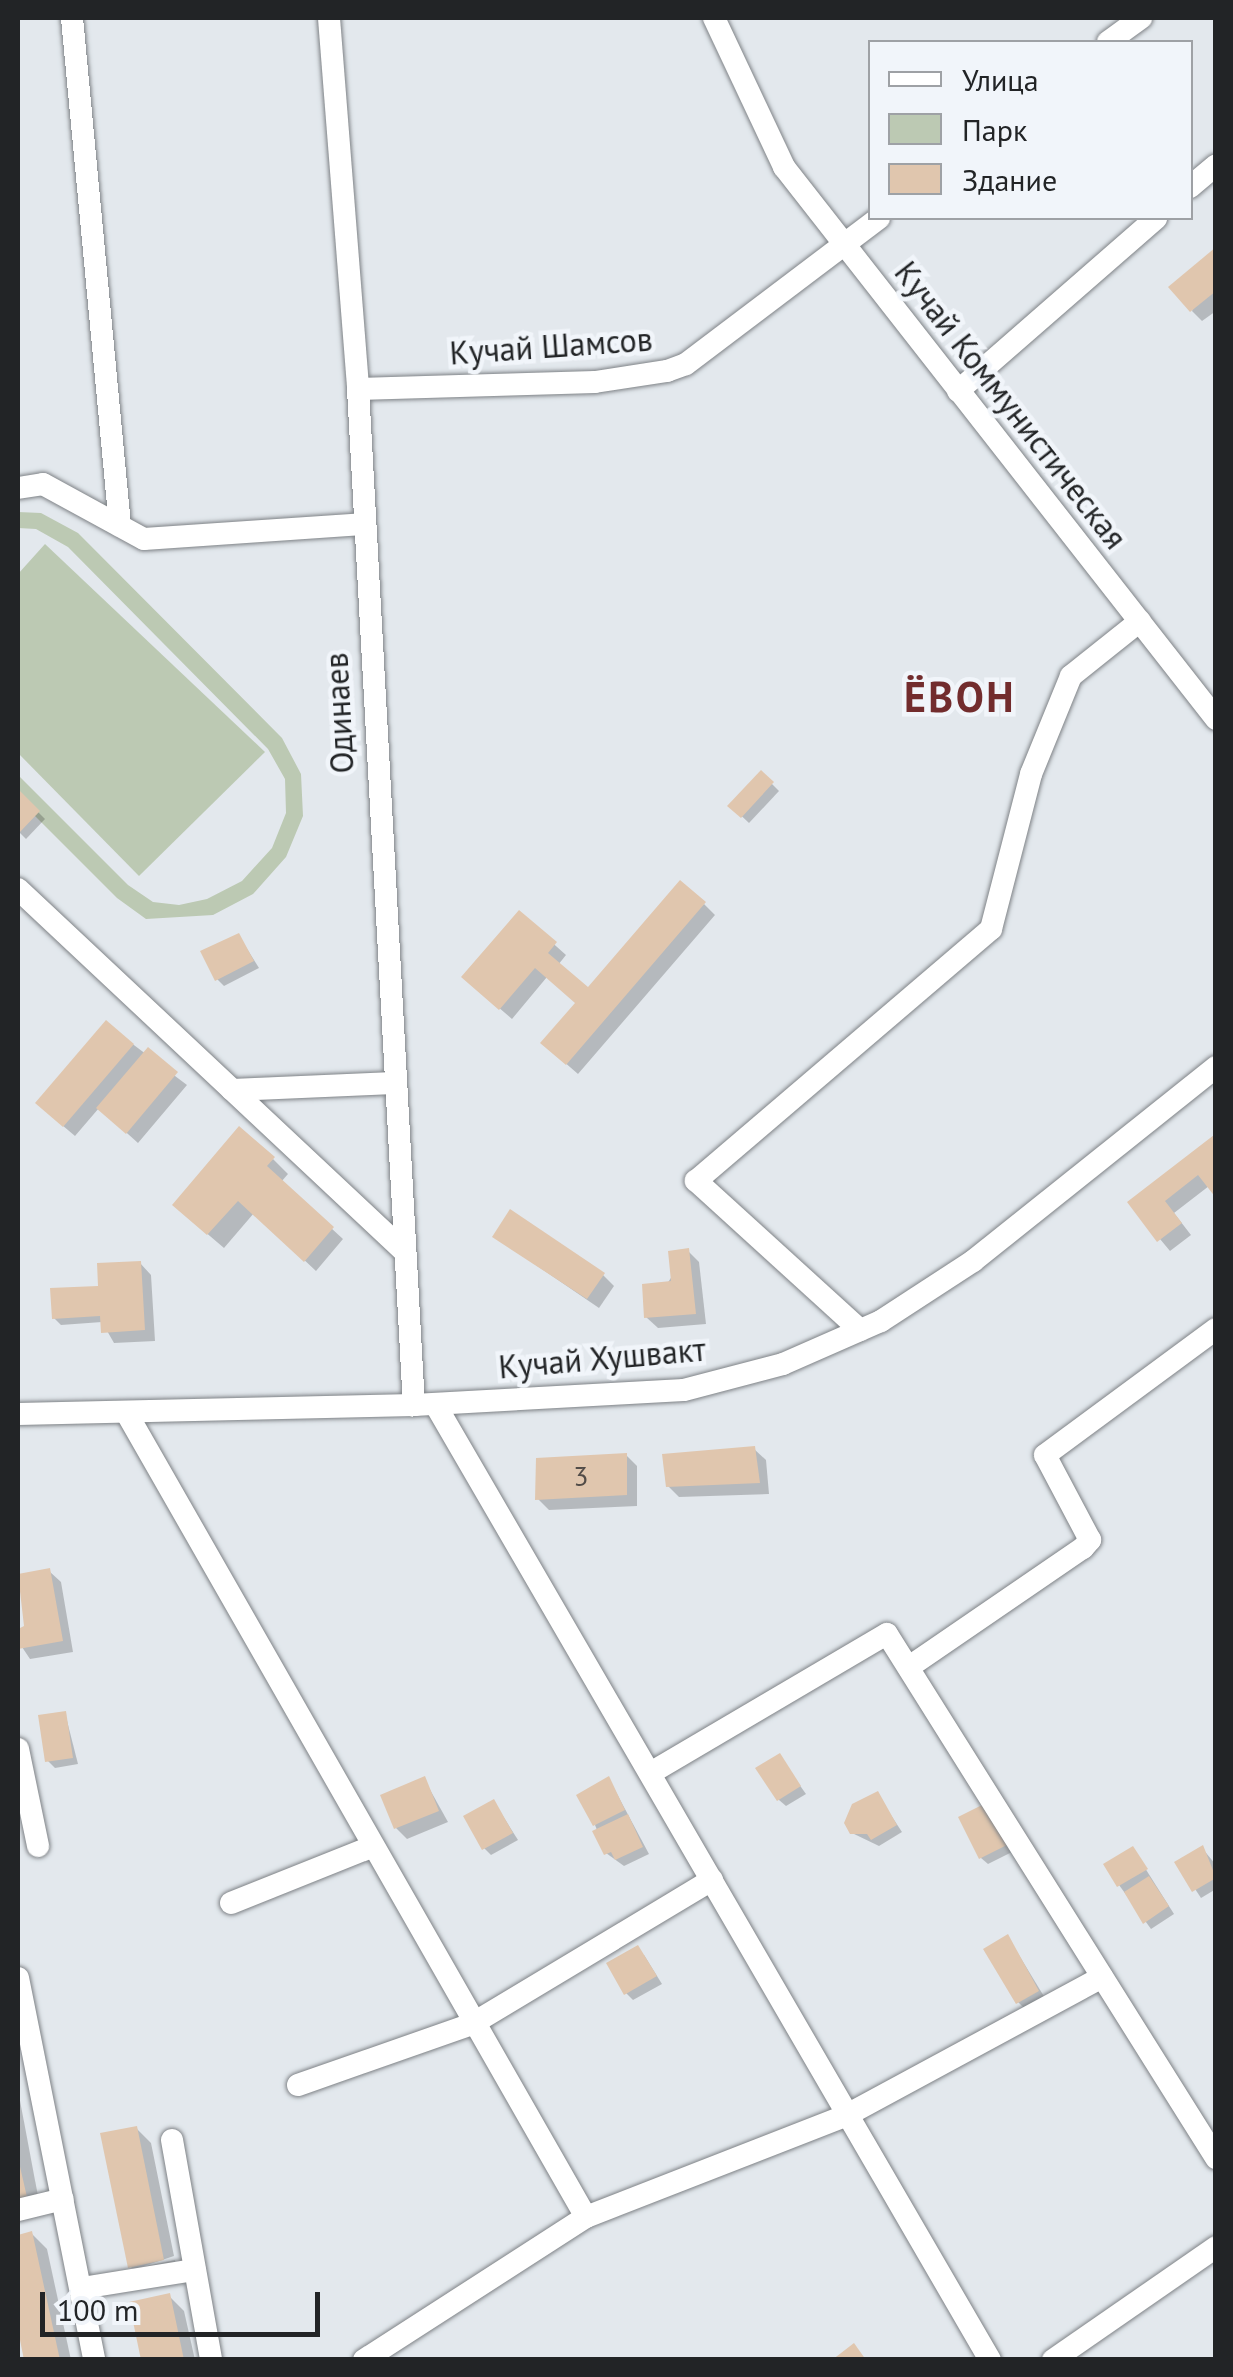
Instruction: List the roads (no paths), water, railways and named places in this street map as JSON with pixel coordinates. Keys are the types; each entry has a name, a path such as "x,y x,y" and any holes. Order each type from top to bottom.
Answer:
{"street":[{"path":"72,18 120,526"},
{"name":"Одинаев","path":"329,18 358,389 362,524 404,1251 424,1405"},
{"name":"Кучай Коммунистическая","path":"714,18 784,167 1216,719"},
{"path":"1111,40 1141,18"},
{"path":"1193,184 1216,165"},
{"name":"Кучай Шамсов","path":"358,389 595,382 667,371 686,364 876,220"},
{"path":"958,391 1154,220"},
{"path":"18,488 43,484 144,539 362,524"},
{"path":"860,1330 696,1182 991,930 1031,774 1071,676 1140,621"},
{"path":"18,889 404,1251"},
{"name":"Кучай Хушвакт","path":"18,1414 424,1405 684,1390 783,1364 860,1330 973,1261 1216,1067"},
{"path":"232,1090 394,1083"},
{"path":"909,1668 1083,1548 1090,1540 1045,1455 1211,1341"},
{"path":"424,1405 654,1771 712,1880 990,2360"},
{"path":"126,1412 472,2024 586,2217"},
{"path":"654,1771 887,1634 1216,2158"},
{"path":"18,1749 38,1846"},
{"path":"230,1903 372,1847"},
{"path":"298,2085 472,2024 712,1880"},
{"path":"364,2360 586,2217 848,2115 1102,1977"},
{"path":"18,1978 94,2360"},
{"path":"172,2140 211,2360"},
{"path":"18,2210 63,2198"},
{"path":"1053,2360 1216,2247"},
{"path":"82,2288 195,2270"}],"district":[{"name":"ЁВОН","path":"960,697"}]}
